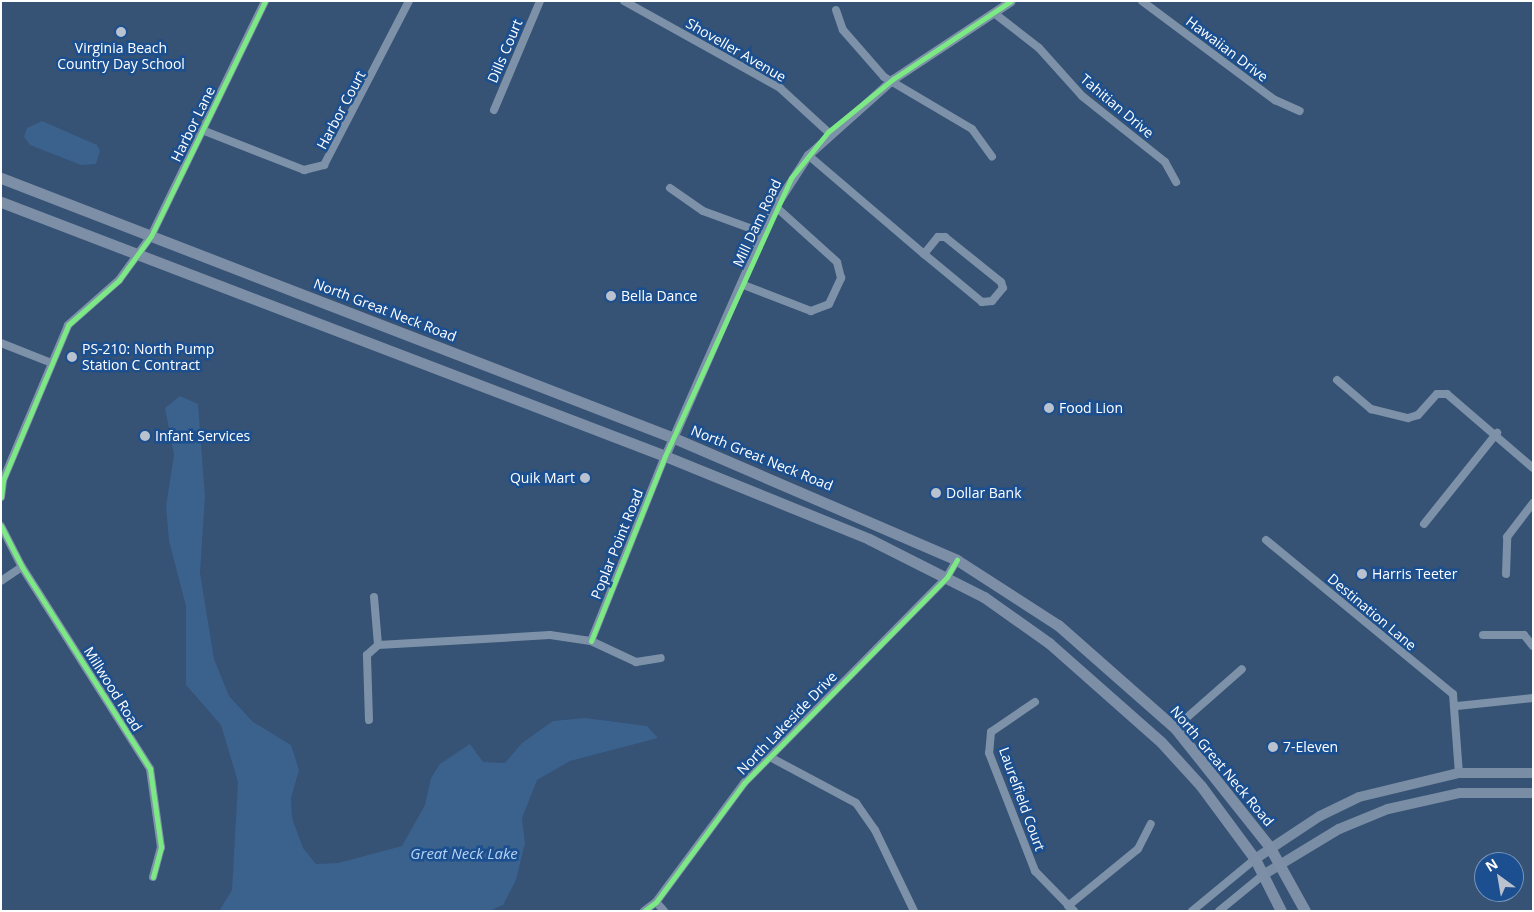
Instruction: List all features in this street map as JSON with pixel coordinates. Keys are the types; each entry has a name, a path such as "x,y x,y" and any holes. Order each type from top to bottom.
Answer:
{"main road":[{"name":"North Great Neck Road","path":"1,178 674,438 957,560 1058,625 1174,728 1268,846 1305,911"},
{"name":"North Great Neck Road","path":"1,202 665,456 870,539 947,577 1049,643 1162,742 1202,786 1254,859 1281,911"},
{"path":"1254,859 1268,846 1346,802 1459,772 1533,773"},
{"path":"1263,875 1278,862 1388,808 1460,793 1533,793"}],"street":[{"name":"Harbor Lane","path":"138,254 151,236 265,1"},
{"name":"Harbor Court","path":"202,130 304,170 324,165 409,1"},
{"name":"Dills Court","path":"494,110 540,1"},
{"name":"Shoveller Avenue","path":"624,1 780,88 828,132"},
{"name":"Mill Dam Road","path":"665,456 775,206 808,155 828,132 893,79 1011,1"},
{"name":"Hawaiian Drive","path":"1142,1 1275,100 1300,111"},
{"path":"836,10 843,30 884,77 893,79 972,129 992,157"},
{"name":"Tahitian Drive","path":"994,12 1039,48 1082,96 1165,162 1176,182"},
{"path":"808,155 924,254 982,302 992,301 1003,288 1002,282 945,236 924,254"},
{"path":"670,188 703,212 763,233"},
{"path":"741,284 810,311 829,304 841,278 837,262 775,206"},
{"path":"1,497 2,480 49,362 68,325 119,280 138,254"},
{"path":"1,343 49,362"},
{"path":"1337,380 1371,409 1408,418 1418,416 1437,394 1447,394 1496,433 1533,468"},
{"path":"1424,524 1496,433"},
{"name":"Poplar Point Road","path":"591,642 665,456"},
{"path":"1506,574 1507,537 1533,503"},
{"name":"Millwood Road","path":"1,526 22,568 150,769 160,847 153,877"},
{"name":"Destination Lane","path":"1266,540 1453,694 1457,706"},
{"name":"North Lakeside Drive","path":"644,911 656,902 725,806 768,756 947,577 957,560"},
{"path":"1,582 22,568"},
{"path":"374,598 378,645"},
{"path":"369,720 367,655 378,645 538,635 591,642 636,662 661,658"},
{"path":"1483,635 1524,635 1533,646"},
{"path":"1174,728 1242,669"},
{"path":"1510,693 1510,702"},
{"path":"1459,772 1457,706 1510,702 1533,698"},
{"name":"Laurelfield Court","path":"1036,702 991,732 989,753 1035,871 1071,908"},
{"path":"768,756 856,803 876,830 914,911"},
{"path":"1071,908 1138,849 1151,824"},
{"path":"1192,911 1254,859"},
{"path":"1219,911 1263,875"},
{"path":"656,902 664,911"}],"water":[{"path":"42,121 97,145 100,151 96,164 81,165 30,145 24,137 27,128"},
{"name":"Great Neck Lake","path":"180,396 198,404 205,497 200,573 214,659 229,696 253,722 291,745 299,770 291,798 292,818 303,848 316,864 338,863 402,846 425,805 431,778 440,764 470,744 483,762 505,763 522,743 553,721 585,718 647,726 658,738 570,761 537,780 522,818 525,843 516,880 503,905 489,911 219,911 232,890 238,782 221,725 186,685 186,606 169,541 166,506 174,455 165,408"}],"cycle path":[{"path":"1,497 3,480 68,325 119,280 151,236 265,1"},
{"path":"591,641 665,456 791,178 828,132 893,79 1011,1"},
{"path":"1,526 22,567 150,769 161,847 153,877"},
{"path":"644,911 656,902 744,783 947,577 957,560"}],"place":[{"name":"Virginia Beach Country Day School","path":"121,32"},
{"name":"Bella Dance","path":"611,296"},
{"name":"PS-210: North Pump Station C Contract","path":"72,357"},
{"name":"Food Lion","path":"1049,408"},
{"name":"Infant Services","path":"145,436"},
{"name":"Quik Mart","path":"585,478"},
{"name":"Dollar Bank","path":"936,493"},
{"name":"Harris Teeter","path":"1362,574"},
{"name":"7-Eleven","path":"1273,747"}]}
